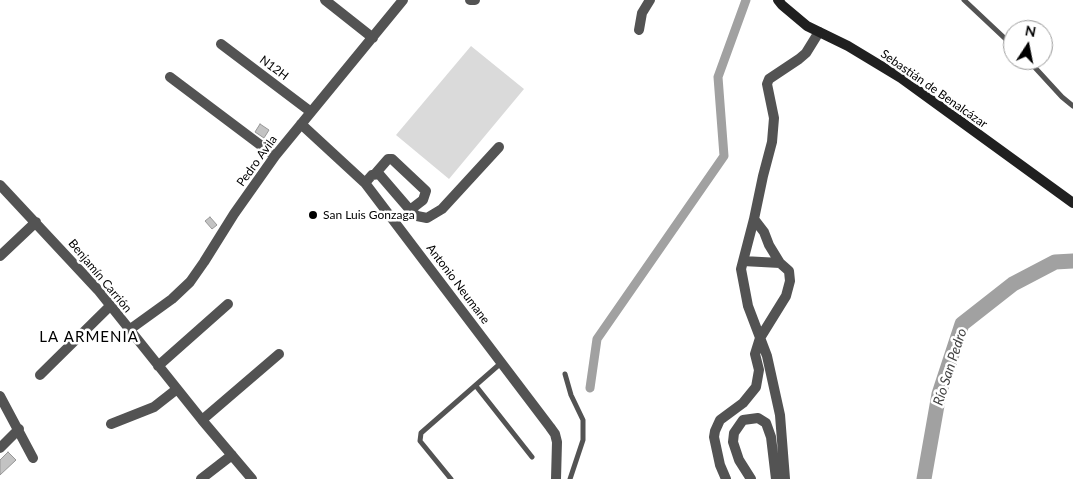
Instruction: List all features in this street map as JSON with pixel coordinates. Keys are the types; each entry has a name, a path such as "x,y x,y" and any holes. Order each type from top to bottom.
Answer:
{"main road":[{"name":"Sebastián de Benalcázar","path":"778,0 807,26 848,46 901,78 1073,203"}],"street":[{"path":"325,0 373,38"},
{"name":"Pedro Avila","path":"129,330 172,299 190,282 234,214 275,156 373,38 402,0"},
{"path":"470,0 475,0"},
{"path":"639,30 642,13 650,0"},
{"path":"784,479 780,415 767,356 748,306 741,269 772,142 774,118 767,84 769,79 806,53 819,32"},
{"name":"N12H","path":"221,44 311,112"},
{"path":"170,77 275,156"},
{"name":"Antonio Neumane","path":"301,124 365,182 555,434 557,442 556,479"},
{"path":"375,174 379,174 417,216 427,218 435,215 499,147"},
{"path":"365,182 388,159 392,159 426,191 423,200 410,210"},
{"name":"Benjamín Carrión","path":"1,187 98,290 252,479"},
{"path":"726,479 720,465 714,437 715,431 720,420 743,403 756,387 759,370 755,354 760,338 786,296 790,281 789,271 780,263 769,245 764,232 754,220"},
{"path":"0,256 36,222"},
{"path":"743,261 780,263"},
{"path":"158,366 228,304"},
{"path":"40,375 110,306"},
{"path":"202,420 279,354"},
{"path":"111,424 154,406 177,389"},
{"path":"0,396 33,458"},
{"path":"750,479 739,460 733,442 734,433 743,420 758,418 766,422 771,437 776,479"},
{"path":"0,448 19,429"},
{"path":"201,479 232,454"}],"lane":[{"path":"964,0 1003,37"},
{"path":"1037,70 1073,106"},
{"path":"451,479 420,441 421,433 502,362"},
{"path":"565,374 583,420 583,440 570,479"},
{"path":"476,386 532,457"}],"shaded area":[{"path":"471,46 524,89 449,179 396,135"}],"building":[{"path":"260,124 269,130 264,138 255,132"},
{"path":"210,217 217,225 212,229 205,221"},
{"path":"8,452 16,460 0,475 0,460"}],"waterway":[{"path":"590,388 597,339 724,156 718,77 746,0"},
{"name":"Río San Pedro","path":"924,479 939,394 962,324 1013,284 1055,262 1073,261"}],"place":[{"name":"San Luis Gonzaga","path":"313,215"}],"district":[{"name":"LA ARMENIA","path":"89,337"}]}
